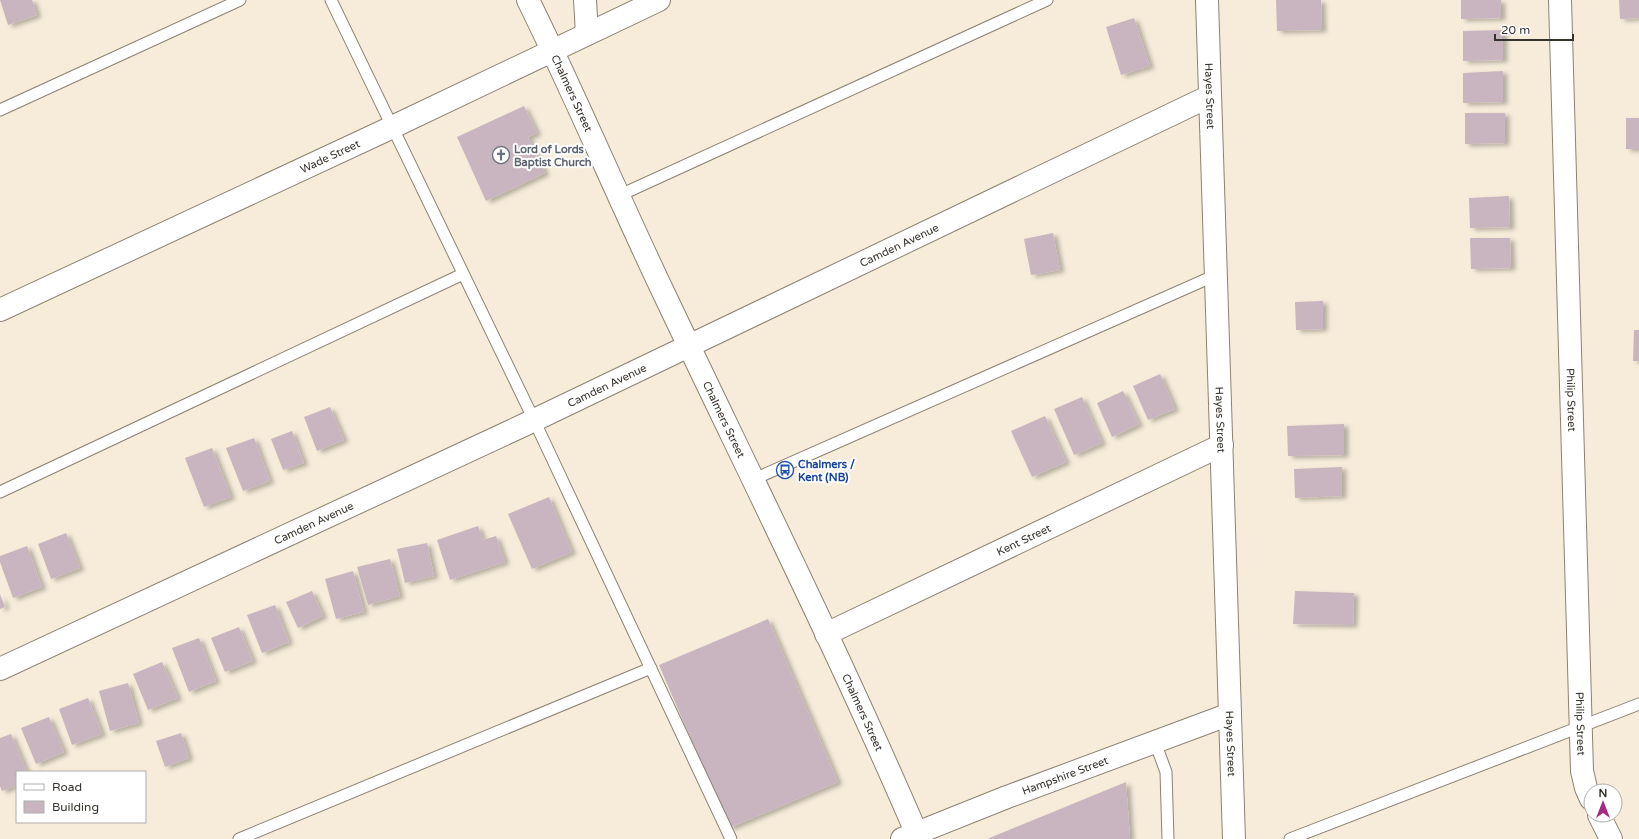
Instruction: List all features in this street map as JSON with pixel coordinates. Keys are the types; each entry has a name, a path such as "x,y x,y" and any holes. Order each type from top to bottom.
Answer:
{"street":[{"name":"Chalmers Street","path":"528,0 553,50 618,196 689,347 880,748 912,837"},
{"path":"585,0 587,34"},
{"name":"Wade Street","path":"0,310 392,127 659,0"},
{"name":"Hayes Street","path":"1207,0 1234,839"},
{"name":"Philip Street","path":"1560,0 1582,770 1585,783"},
{"name":"Camden Avenue","path":"0,669 689,347 1210,96"},
{"name":"Kent Street","path":"826,634 1222,445"},
{"name":"Hampshire Street","path":"912,837 1007,797 1230,714"},
{"path":"1603,823 1611,839"}],"lane":[{"path":"0,110 240,0"},
{"path":"331,0 534,420 731,839"},
{"path":"618,196 1048,0"},
{"path":"0,492 463,274"},
{"path":"752,480 1216,274"},
{"path":"239,839 651,668"},
{"path":"1290,839 1639,704"},
{"path":"1155,742 1166,772 1168,839"}],"building":[{"path":"0,0 32,0 37,15 8,25"},
{"path":"1276,0 1321,0 1322,30 1277,31"},
{"path":"1461,0 1501,0 1501,18 1461,19"},
{"path":"1619,0 1639,0 1639,18 1620,19"},
{"path":"1134,18 1150,66 1121,75 1106,27"},
{"path":"1503,30 1503,60 1463,61 1463,31"},
{"path":"1503,71 1503,102 1463,103 1463,73"},
{"name":"Lord of Lords Baptist Church","path":"524,106 537,133 528,137 545,173 486,201 457,137"},
{"path":"1465,113 1505,113 1505,143 1465,144"},
{"path":"1626,118 1639,118 1639,149 1626,149"},
{"path":"1509,196 1510,227 1470,228 1469,198"},
{"path":"1053,233 1060,270 1031,275 1024,239"},
{"path":"1470,238 1510,238 1511,268 1471,269"},
{"path":"1323,301 1323,329 1296,330 1295,302"},
{"path":"1634,330 1639,330 1639,361 1633,361"},
{"path":"1160,374 1175,409 1148,420 1133,386"},
{"path":"1123,391 1139,424 1112,437 1097,403"},
{"path":"1082,397 1102,443 1074,455 1054,409"},
{"path":"330,407 344,440 317,451 304,417"},
{"path":"1045,416 1066,462 1032,477 1011,431"},
{"path":"1344,424 1344,455 1288,456 1287,426"},
{"path":"292,431 304,463 283,470 271,439"},
{"path":"254,438 270,481 243,491 226,448"},
{"path":"212,448 231,497 204,507 185,458"},
{"path":"1342,467 1342,496 1295,498 1294,469"},
{"path":"549,497 572,552 532,569 508,514"},
{"path":"478,526 483,540 496,536 505,562 450,580 437,540"},
{"path":"66,533 80,568 51,579 38,544"},
{"path":"427,543 434,576 405,583 397,549"},
{"path":"27,546 42,587 13,598 0,562 0,556"},
{"path":"390,559 400,596 368,605 357,567"},
{"path":"353,571 364,612 336,619 325,579"},
{"path":"312,591 323,616 298,628 286,602"},
{"path":"1295,591 1354,593 1353,625 1293,624"},
{"path":"0,594 5,607 0,609"},
{"path":"275,605 289,642 262,653 247,615"},
{"path":"768,619 838,782 729,828 659,665"},
{"path":"239,627 253,661 225,672 211,638"},
{"path":"199,638 216,681 189,692 172,648"},
{"path":"162,662 178,698 148,710 133,674"},
{"path":"128,683 139,723 110,731 99,691"},
{"path":"88,698 102,734 72,745 59,709"},
{"path":"49,717 64,752 36,764 21,728"},
{"path":"181,733 189,758 165,767 156,741"},
{"path":"11,734 27,771 16,771 16,785 2,791 0,786 0,738"},
{"path":"1126,782 1130,839 987,839"}],"place":[{"name":"Lord of Lords Baptist Church","path":"501,155"},
{"name":"Chalmers / Kent (NB)","path":"785,470"}]}
